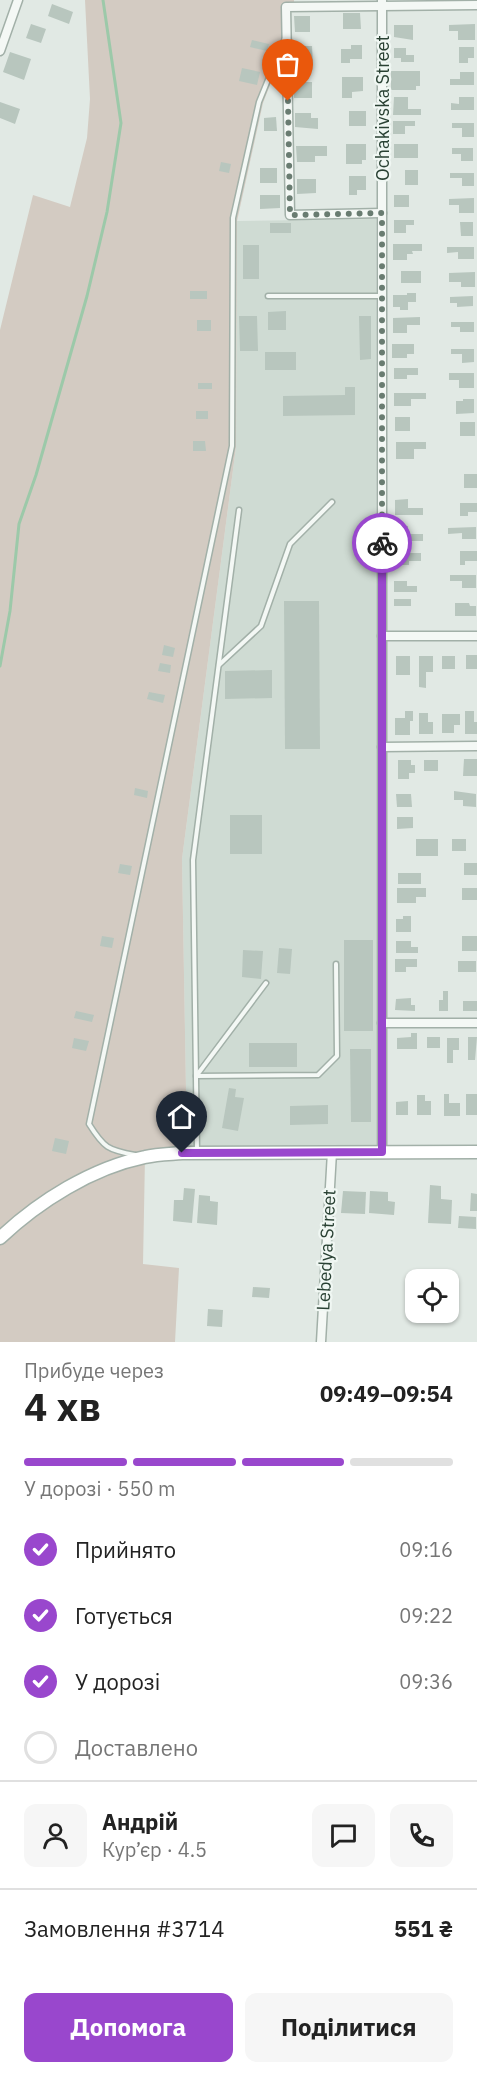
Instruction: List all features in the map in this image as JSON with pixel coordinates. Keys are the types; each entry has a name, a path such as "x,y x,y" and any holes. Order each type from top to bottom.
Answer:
{"street":[{"path":"0,51 18,0"},
{"path":"382,213 290,215 286,7 297,3 477,5"},
{"name":"Ochakivska Street","path":"382,3 382,1152"},
{"path":"382,636 477,636"},
{"path":"382,747 477,747"},
{"path":"382,1023 477,1023"},
{"path":"0,1238 60,1193 106,1169 145,1157 197,1153 332,1155 382,1152 477,1152"},
{"name":"Lebedya Street","path":"321,1342 332,1155"}],"lane":[{"path":"145,1157 111,1150 96,1136 89,1125 232,446 233,219 259,102 286,33"},
{"path":"268,296 382,296"},
{"path":"218,665 261,626 290,544 332,502"},
{"path":"197,1153 193,860 239,510"},
{"path":"196,1076 318,1075 337,1056 336,964"},
{"path":"196,1076 266,983"}],"shaded area":[{"path":"85,0 294,0 294,4 285,4 284,49 263,103 237,221 236,447 182,859 187,1147 146,1153 145,1157 143,1264 179,1268 175,1342 0,1342 0,330 33,195 70,207 87,138 90,99"},
{"path":"376,219 376,1147 187,1147 182,859 236,447 237,221"}],"building":[{"path":"52,4 73,12 69,24 48,16"},
{"path":"343,13 360,13 361,29 343,29"},
{"path":"294,16 310,16 310,32 295,32"},
{"path":"31,24 46,29 41,43 26,38"},
{"path":"475,24 475,40 458,40 458,31 449,31 449,25"},
{"path":"394,25 413,25 413,40 394,37"},
{"path":"252,40 269,44 267,51 250,47"},
{"path":"351,45 362,45 362,59 350,59 350,63 341,63 341,49 351,49"},
{"path":"293,46 312,46 313,65 294,66"},
{"path":"459,47 474,47 474,58 468,58 468,63 459,63"},
{"path":"394,48 406,48 406,55 414,55 414,62 401,62 401,58 394,58"},
{"path":"10,52 31,59 24,80 3,72"},
{"path":"242,68 260,72 257,85 239,81"},
{"path":"391,71 420,71 420,86 416,86 416,90 391,90"},
{"path":"460,72 474,72 474,85 450,85 450,79 460,79"},
{"path":"342,77 363,77 363,91 352,92 352,98 342,98"},
{"path":"294,79 305,79 305,82 312,82 312,98 294,98"},
{"path":"394,97 408,97 408,109 421,109 421,115 393,115"},
{"path":"459,97 474,97 474,110 451,110 451,103 459,104"},
{"path":"0,102 20,109 15,124 0,118"},
{"path":"349,111 366,111 366,126 349,126"},
{"path":"295,113 311,113 311,118 318,118 318,129 295,127"},
{"path":"276,117 277,131 264,131 264,118"},
{"path":"393,121 415,121 415,126 405,126 405,134 393,134"},
{"path":"452,123 474,123 474,137 462,137 462,128 452,128"},
{"path":"346,144 366,144 366,160 362,160 362,164 346,164"},
{"path":"394,144 418,144 418,158 394,158"},
{"path":"296,146 327,146 327,156 315,156 315,162 297,162"},
{"path":"452,148 473,148 473,161 461,161 461,154 452,154"},
{"path":"221,162 231,164 229,173 219,171"},
{"path":"260,168 277,168 277,183 260,183"},
{"path":"405,170 418,170 418,185 405,185"},
{"path":"450,173 474,173 474,186 462,186 462,178 450,178"},
{"path":"349,176 366,176 366,190 357,190 357,195 349,195"},
{"path":"297,179 316,179 316,193 297,194"},
{"path":"260,195 280,195 280,208 260,209"},
{"path":"394,195 409,195 409,207 394,207"},
{"path":"474,198 474,213 459,213 459,205 449,205 449,199"},
{"path":"394,220 414,220 414,225 406,225 406,233 394,233"},
{"path":"460,222 473,222 473,236 461,236"},
{"path":"270,223 291,223 291,233 270,233"},
{"path":"393,244 422,244 422,251 412,251 413,254 407,254 407,260 393,260"},
{"path":"243,245 259,245 259,279 243,279"},
{"path":"447,247 474,247 474,259 458,259 458,252 447,253"},
{"path":"401,271 421,271 421,283 401,283"},
{"path":"475,272 475,287 461,287 461,282 449,282 449,273"},
{"path":"190,291 207,291 207,299 190,299"},
{"path":"407,293 416,293 416,302 408,302 408,310 393,307 393,295 407,295"},
{"path":"473,296 473,306 457,307 457,303 450,303 450,297"},
{"path":"286,311 286,330 268,330 268,312"},
{"path":"239,316 257,316 258,351 240,351"},
{"path":"359,316 371,316 371,359 360,360"},
{"path":"420,317 420,325 407,325 407,333 393,333 393,318"},
{"path":"197,320 211,320 211,331 197,331"},
{"path":"451,322 474,322 474,332 460,332 460,327 451,327"},
{"path":"392,344 414,344 414,354 407,354 407,358 392,358"},
{"path":"451,349 474,349 474,362 462,363 462,354 451,354"},
{"path":"265,352 296,352 296,370 265,370"},
{"path":"394,368 418,368 418,375 407,375 407,379 394,379"},
{"path":"449,373 474,373 474,388 459,388 459,380 449,380"},
{"path":"198,383 212,383 212,389 198,389"},
{"path":"345,387 355,387 355,415 283,416 283,396 345,395"},
{"path":"394,393 426,393 426,399 411,399 411,406 394,406"},
{"path":"463,399 474,399 474,413 456,414 456,401 463,401"},
{"path":"196,411 208,411 208,419 196,419"},
{"path":"395,417 410,417 410,431 395,431"},
{"path":"460,422 475,422 475,436 460,436"},
{"path":"193,441 205,441 206,451 193,451"},
{"path":"396,442 426,442 426,449 414,449 414,459 396,459"},
{"path":"464,474 477,474 477,488 464,488"},
{"path":"408,499 408,508 423,508 423,515 395,515 395,500"},
{"path":"460,503 477,503 477,512 468,512 468,516 460,516"},
{"path":"408,526 408,534 423,534 423,541 394,541 394,527"},
{"path":"476,527 476,539 462,539 462,533 448,534 448,528"},
{"path":"460,551 477,551 477,561 465,561 465,565 460,565"},
{"path":"395,553 421,553 421,561 409,561 409,565 395,565"},
{"path":"450,575 476,575 476,588 462,588 462,581 450,581"},
{"path":"394,581 407,581 407,586 417,586 417,592 394,592"},
{"path":"394,599 411,599 411,606 394,606"},
{"path":"284,601 319,601 320,749 285,749"},
{"path":"455,603 469,603 470,606 476,606 476,616 455,616"},
{"path":"164,645 175,648 173,657 162,655"},
{"path":"466,655 477,655 477,669 466,669"},
{"path":"396,656 410,656 410,675 396,675"},
{"path":"419,656 433,656 433,672 426,672 426,688 419,687"},
{"path":"442,656 455,656 455,669 442,669"},
{"path":"160,663 171,665 170,673 158,671"},
{"path":"272,670 272,698 225,699 225,671"},
{"path":"149,692 165,695 163,703 147,699"},
{"path":"405,711 413,711 410,735 395,735 395,718 405,718"},
{"path":"465,711 474,711 477,734 465,734"},
{"path":"419,713 428,713 428,722 433,722 433,734 419,734"},
{"path":"442,714 460,714 460,725 454,725 454,733 442,733"},
{"path":"464,759 477,759 477,776 463,776"},
{"path":"398,760 411,760 411,765 415,765 415,773 409,773 409,779 398,779"},
{"path":"424,760 438,760 438,771 424,771"},
{"path":"135,788 148,791 147,798 134,795"},
{"path":"454,791 476,794 476,807 463,806 463,800 454,800"},
{"path":"396,794 411,794 412,807 397,807"},
{"path":"230,815 262,815 262,854 230,854"},
{"path":"397,817 413,817 413,828 397,829"},
{"path":"416,839 438,839 438,856 416,856"},
{"path":"452,839 466,839 466,851 452,851"},
{"path":"464,863 477,863 477,875 464,875"},
{"path":"120,864 132,866 130,875 118,873"},
{"path":"398,873 421,873 421,884 398,884"},
{"path":"397,888 426,888 426,897 416,897 416,903 397,903"},
{"path":"462,888 477,888 477,900 462,900"},
{"path":"403,916 411,916 411,932 396,932 396,919 403,919"},
{"path":"102,936 114,938 112,948 100,946"},
{"path":"462,936 477,936 477,951 462,951"},
{"path":"344,940 373,940 373,1031 344,1031"},
{"path":"396,941 411,941 411,947 418,947 418,953 396,953"},
{"path":"279,948 292,949 290,974 277,973"},
{"path":"243,950 263,951 261,979 242,977"},
{"path":"395,959 417,959 417,967 406,967 406,972 395,972"},
{"path":"458,961 476,961 476,972 458,972"},
{"path":"443,991 448,991 448,1011 439,1011 439,1000 443,1000"},
{"path":"411,998 411,1005 415,1005 415,1011 395,1010 396,999"},
{"path":"463,1001 477,1001 477,1011 463,1011"},
{"path":"76,1011 94,1015 92,1022 74,1018"},
{"path":"411,1033 417,1033 417,1049 397,1049 397,1038 411,1037"},
{"path":"427,1037 440,1037 440,1048 427,1048"},
{"path":"468,1037 477,1037 475,1060 468,1060"},
{"path":"74,1038 89,1041 86,1051 72,1048"},
{"path":"447,1038 459,1038 459,1050 453,1050 453,1063 447,1063"},
{"path":"249,1043 297,1043 297,1067 249,1067"},
{"path":"350,1049 371,1049 371,1122 351,1122"},
{"path":"229,1088 236,1089 235,1097 244,1098 238,1131 222,1128"},
{"path":"444,1094 449,1094 449,1103 460,1103 460,1116 444,1116"},
{"path":"466,1094 477,1094 477,1115 466,1115"},
{"path":"417,1095 425,1095 425,1101 431,1101 431,1115 417,1115"},
{"path":"408,1101 408,1115 396,1115 396,1102"},
{"path":"328,1105 328,1124 290,1125 290,1106"},
{"path":"55,1138 69,1141 66,1154 52,1151"},
{"path":"430,1185 441,1186 441,1199 452,1200 451,1224 428,1223"},
{"path":"184,1188 195,1189 192,1223 173,1221 174,1200 183,1200"},
{"path":"343,1191 366,1192 365,1214 341,1213"},
{"path":"370,1191 388,1192 388,1201 395,1202 394,1215 369,1213"},
{"path":"471,1193 477,1194 477,1211 470,1211"},
{"path":"199,1195 210,1196 210,1201 218,1202 217,1225 197,1223"},
{"path":"459,1216 476,1217 476,1229 458,1228"},
{"path":"253,1287 270,1288 269,1298 252,1297"},
{"path":"208,1309 223,1310 222,1327 207,1326"}],"waterway":[{"path":"0,666 10,611 19,524 36,475 87,296 107,212 121,123 103,0"}],"way so far":[{"path":"288,101 290,215 382,213 382,543"}],"route":[{"path":"182,1153 382,1152 382,543"}]}
